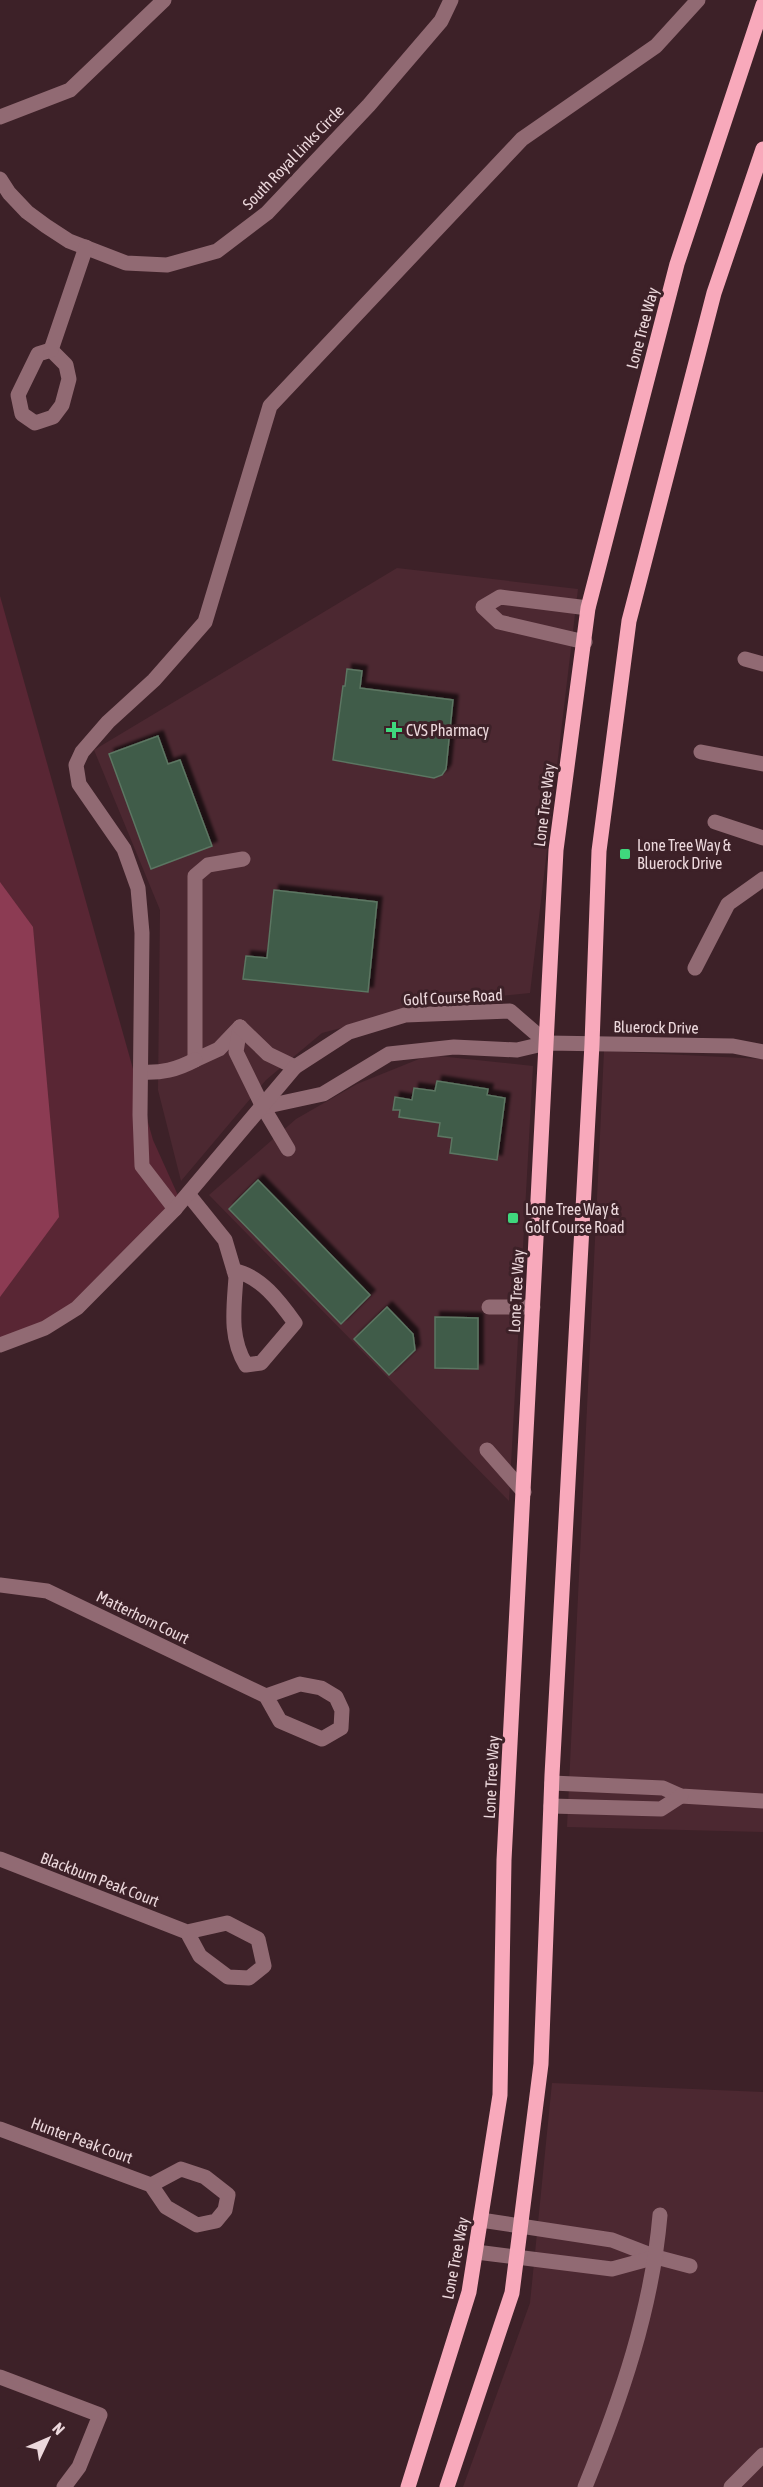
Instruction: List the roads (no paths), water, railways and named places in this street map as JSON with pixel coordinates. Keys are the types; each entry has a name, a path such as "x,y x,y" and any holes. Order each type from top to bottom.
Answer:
{"main road":[{"name":"Lone Tree Way","path":"408,2487 469,2292 501,2094 504,1860 556,850 588,608 677,264 763,5"},
{"path":"447,2487 512,2293 540,2064 552,1783 592,1044 599,851 629,621 714,293 763,149"}],"street":[{"path":"0,117 70,90 164,0"},
{"name":"South Royal Links Circle","path":"0,179 9,193 27,212 69,241 126,263 167,265 217,251 267,213 369,105 441,21 452,0"},
{"path":"175,1209 142,1166 142,933 138,888 124,849 79,784 76,765 82,752 108,722 154,680 205,622 270,406 522,139 656,46 698,0"},
{"path":"51,350 86,247"},
{"path":"51,350 66,365 69,379 62,405 53,417 35,423 22,414 18,395 38,354 51,350"},
{"path":"585,642 499,622 483,608 500,597 588,608"},
{"path":"745,658 763,664"},
{"path":"701,752 763,764"},
{"path":"715,822 763,838"},
{"path":"195,1060 195,876 208,865 243,859"},
{"path":"695,968 728,904 763,879"},
{"name":"Golf Course Road","path":"0,1345 45,1328 77,1308 175,1209 295,1067 349,1032 405,1015 510,1011 547,1043"},
{"path":"141,1072 163,1073 175,1070 219,1049 240,1027"},
{"path":"240,1027 268,1054 295,1067"},
{"path":"240,1027 236,1052 263,1107 288,1149"},
{"path":"263,1107 323,1094 389,1054 454,1047 517,1050 547,1043"},
{"name":"Bluerock Drive","path":"547,1043 733,1046 763,1052"},
{"path":"188,1194 225,1240 234,1271 236,1277 233,1327 238,1352 246,1365 253,1365 261,1363 295,1323 268,1290 245,1273 234,1271"},
{"path":"489,1307 533,1307"},
{"path":"487,1450 524,1492"},
{"name":"Matterhorn Court","path":"0,1585 47,1591 266,1696"},
{"path":"300,1684 321,1688 336,1697 342,1710 341,1728 322,1738 280,1721 266,1696 300,1684"},
{"path":"552,1783 663,1788 681,1796 763,1801"},
{"path":"551,1806 661,1809 681,1796"},
{"name":"Blackburn Peak Court","path":"0,1859 187,1932"},
{"path":"227,1923 258,1939 264,1966 249,1978 228,1977 200,1956 187,1932 227,1923"},
{"name":"Hunter Peak Court","path":"0,2129 151,2185"},
{"path":"181,2169 205,2177 228,2195 225,2210 216,2222 197,2225 166,2207 151,2185 181,2169"},
{"path":"585,2487 614,2411 646,2309 656,2257 660,2215"},
{"path":"481,2220 612,2240 656,2257 690,2266"},
{"path":"476,2252 612,2268 656,2257"},
{"path":"0,2377 100,2415 79,2467 64,2487"},
{"path":"731,2487 763,2455"}],"place":[{"name":"CVS Pharmacy","path":"394,730"},
{"name":"Lone Tree Way & Bluerock Drive","path":"625,854"},
{"name":"Lone Tree Way & Golf Course Road","path":"513,1218"}]}
